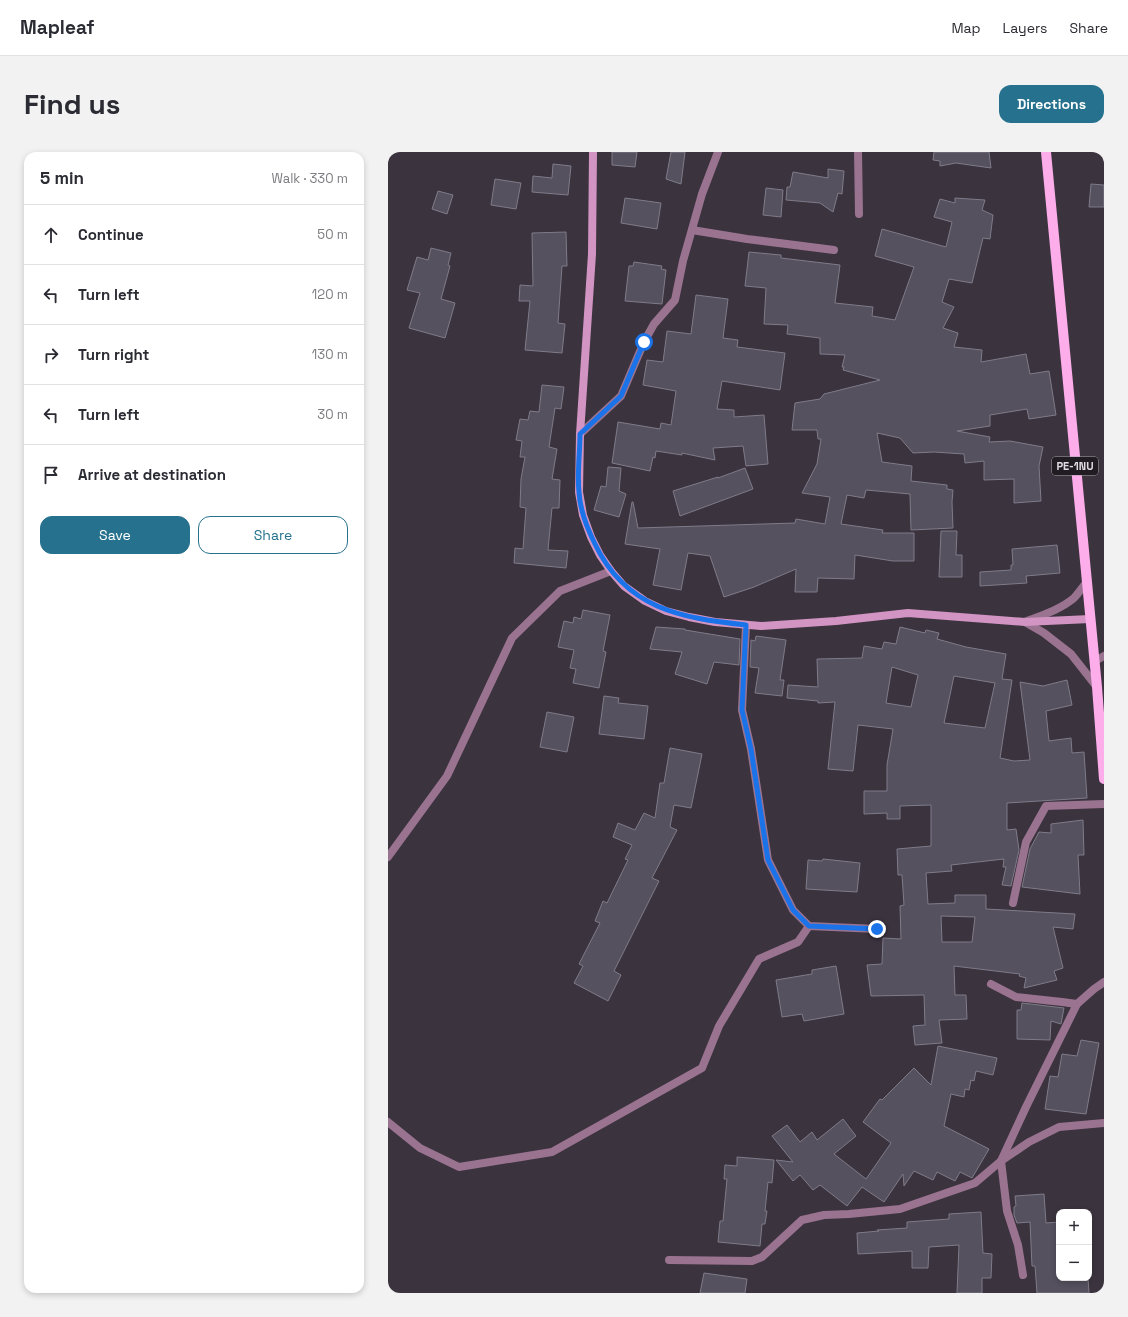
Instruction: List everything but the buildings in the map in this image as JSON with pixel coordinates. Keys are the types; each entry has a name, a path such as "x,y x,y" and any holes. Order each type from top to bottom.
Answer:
{"main road":[{"path":"593,152 592,254 580,434 579,492 583,515 600,556 624,586 645,601 666,611 715,622 746,625 761,626 836,621 908,613 1025,622 1090,619"},
{"name":"PE-1NU","path":"1046,152 1097,687 1104,779"}],"street":[{"path":"580,434 621,396 644,342 654,324 675,300 702,194 718,152"},
{"path":"858,152 859,214"},
{"path":"692,230 747,239 834,250"},
{"path":"388,857 447,776 512,638 560,592 611,571"},
{"path":"1025,622 1065,604 1074,598 1086,583"},
{"path":"1025,622 1044,633 1070,654 1097,687"},
{"path":"746,625 742,710 751,749 768,860 793,910 809,926 877,929"},
{"path":"1094,661 1104,656"},
{"path":"1013,903 1026,842 1046,806 1104,804"},
{"path":"388,1122 420,1148 459,1167 552,1152 702,1068 719,1026 759,959 798,942 809,926"},
{"path":"1023,1275 1018,1245 1007,1211 1001,1161 1077,1004 1094,988 1104,982"},
{"path":"991,984 1016,997 1077,1004"},
{"path":"669,1260 752,1260 762,1257 802,1220 824,1215 900,1209 974,1183 1001,1161 1029,1142 1059,1127 1104,1123"}],"route":[{"path":"644,342 621,396 580,434 579,492 583,515 591,537 600,556 611,571 624,586 645,601 666,611 689,617 715,622 746,625 742,710 751,749 768,860 793,910 809,926 877,929"}]}
